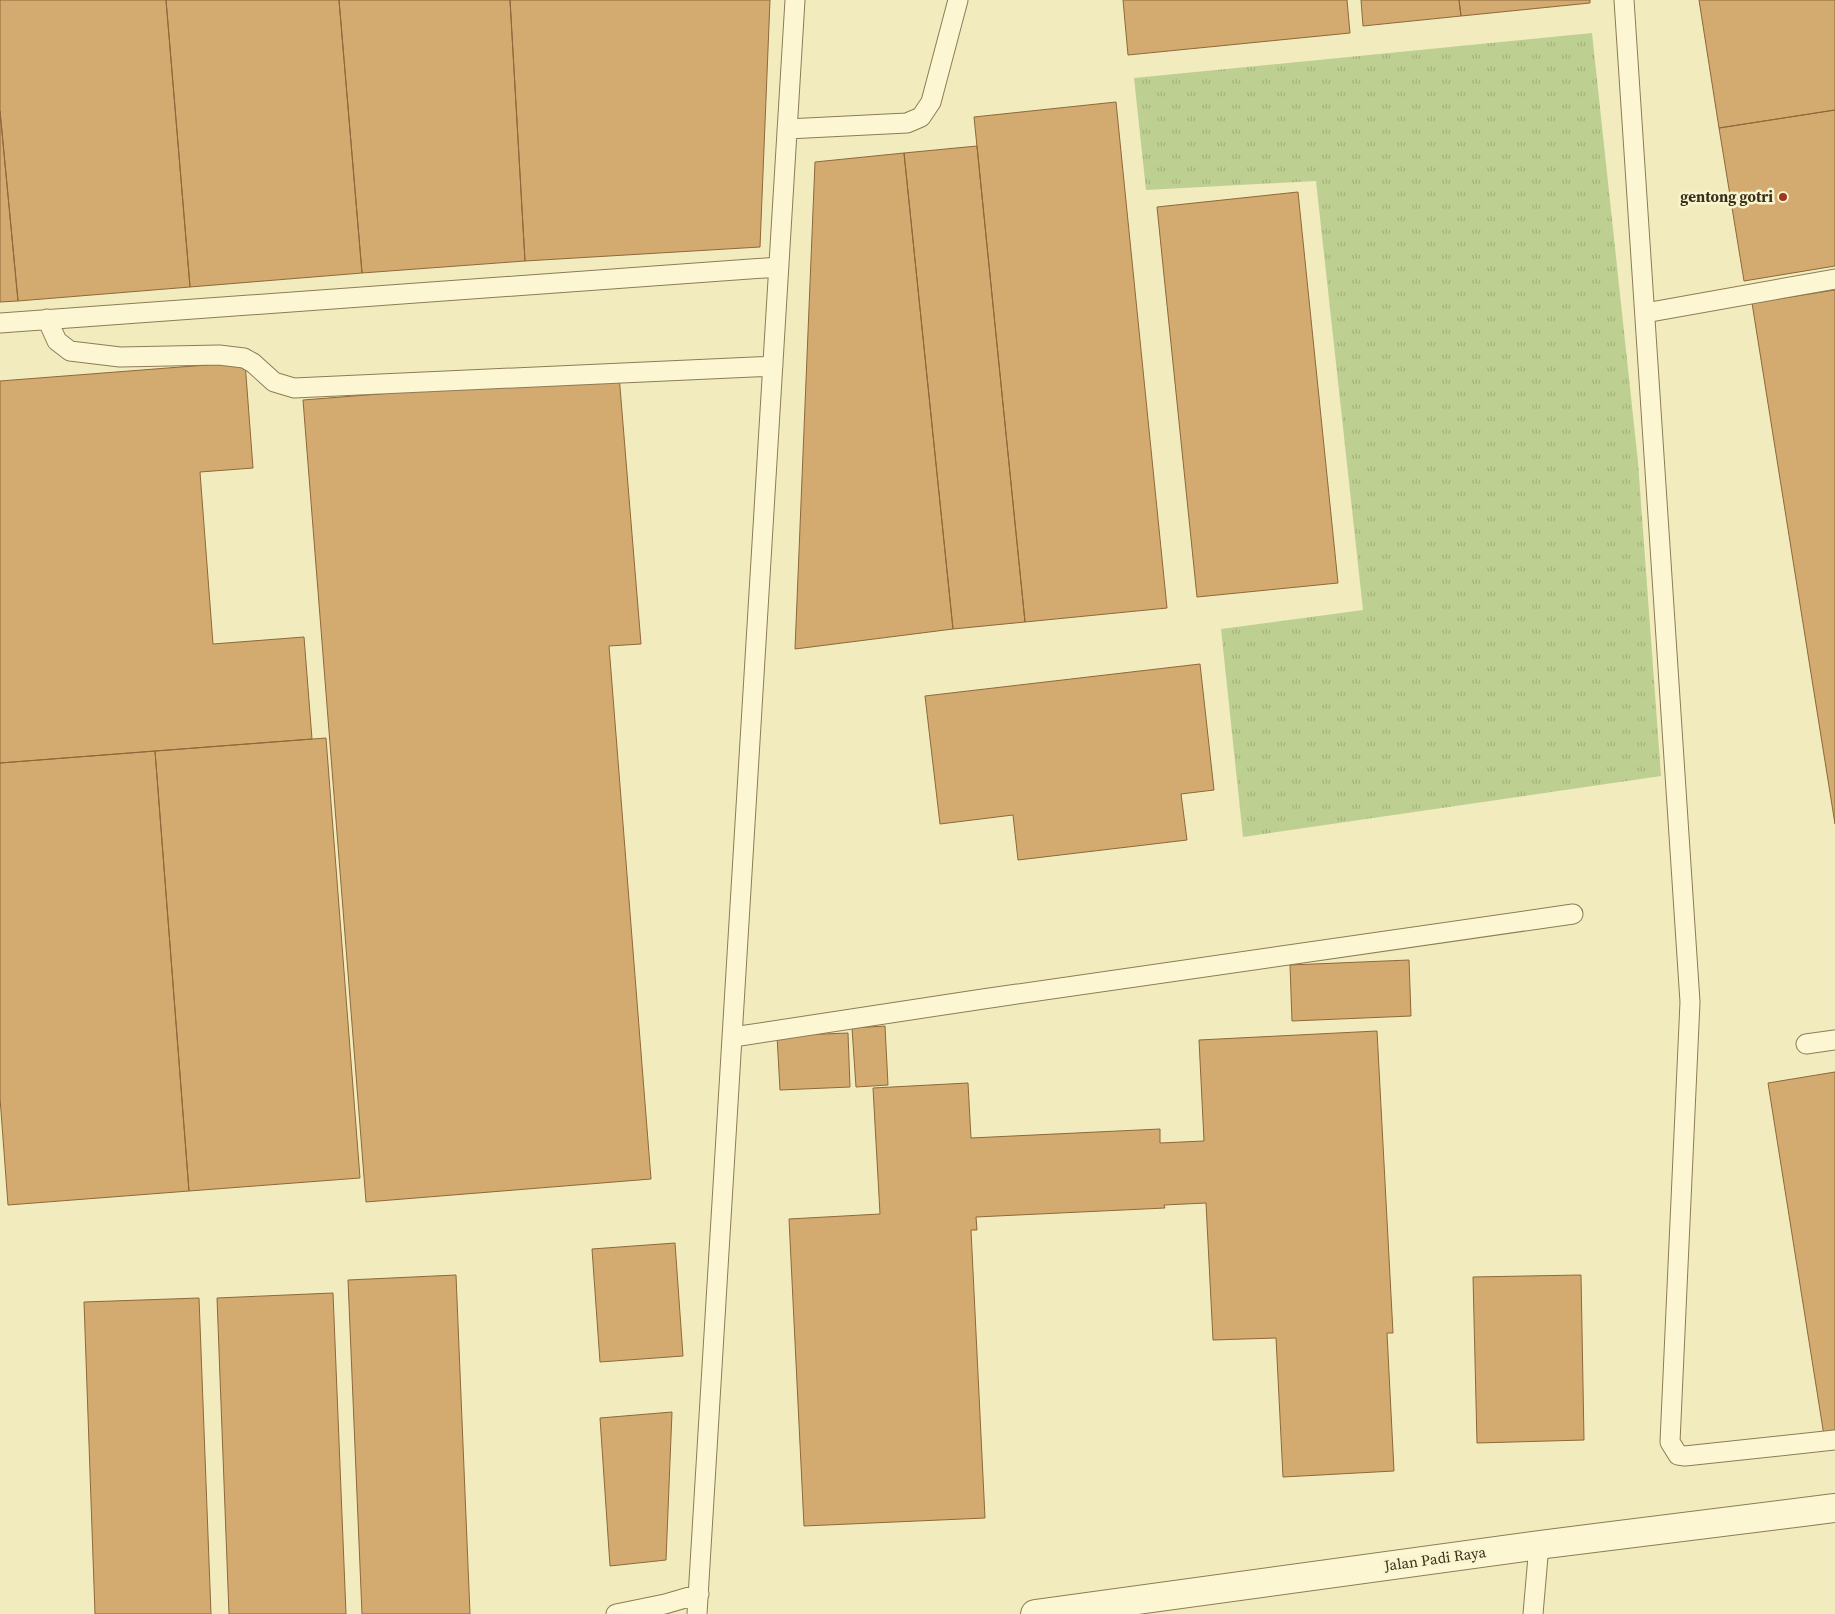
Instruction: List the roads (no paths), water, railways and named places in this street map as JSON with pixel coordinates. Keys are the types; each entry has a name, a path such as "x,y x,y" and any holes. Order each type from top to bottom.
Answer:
{"street":[{"name":"Jalan Padi Raya","path":"1035,1614 1539,1545 1835,1508"}],"lane":[{"path":"697,1614 795,0"},
{"path":"787,129 907,123 921,117 931,102 958,0"},
{"path":"1624,0 1690,1002 1670,1442 1678,1456 1685,1456 1835,1440"},
{"path":"0,323 779,267"},
{"path":"1645,312 1835,279"},
{"path":"47,319 56,341 70,351 120,357 219,355 244,358 253,363 274,382 294,388 773,366"},
{"path":"733,1038 983,999 1573,914"},
{"path":"1806,1044 1835,1040"},
{"path":"1533,1614 1539,1545"},
{"path":"616,1614 665,1604 698,1594"}],"place":[{"name":"gentong gotri","path":"1783,197"}]}
